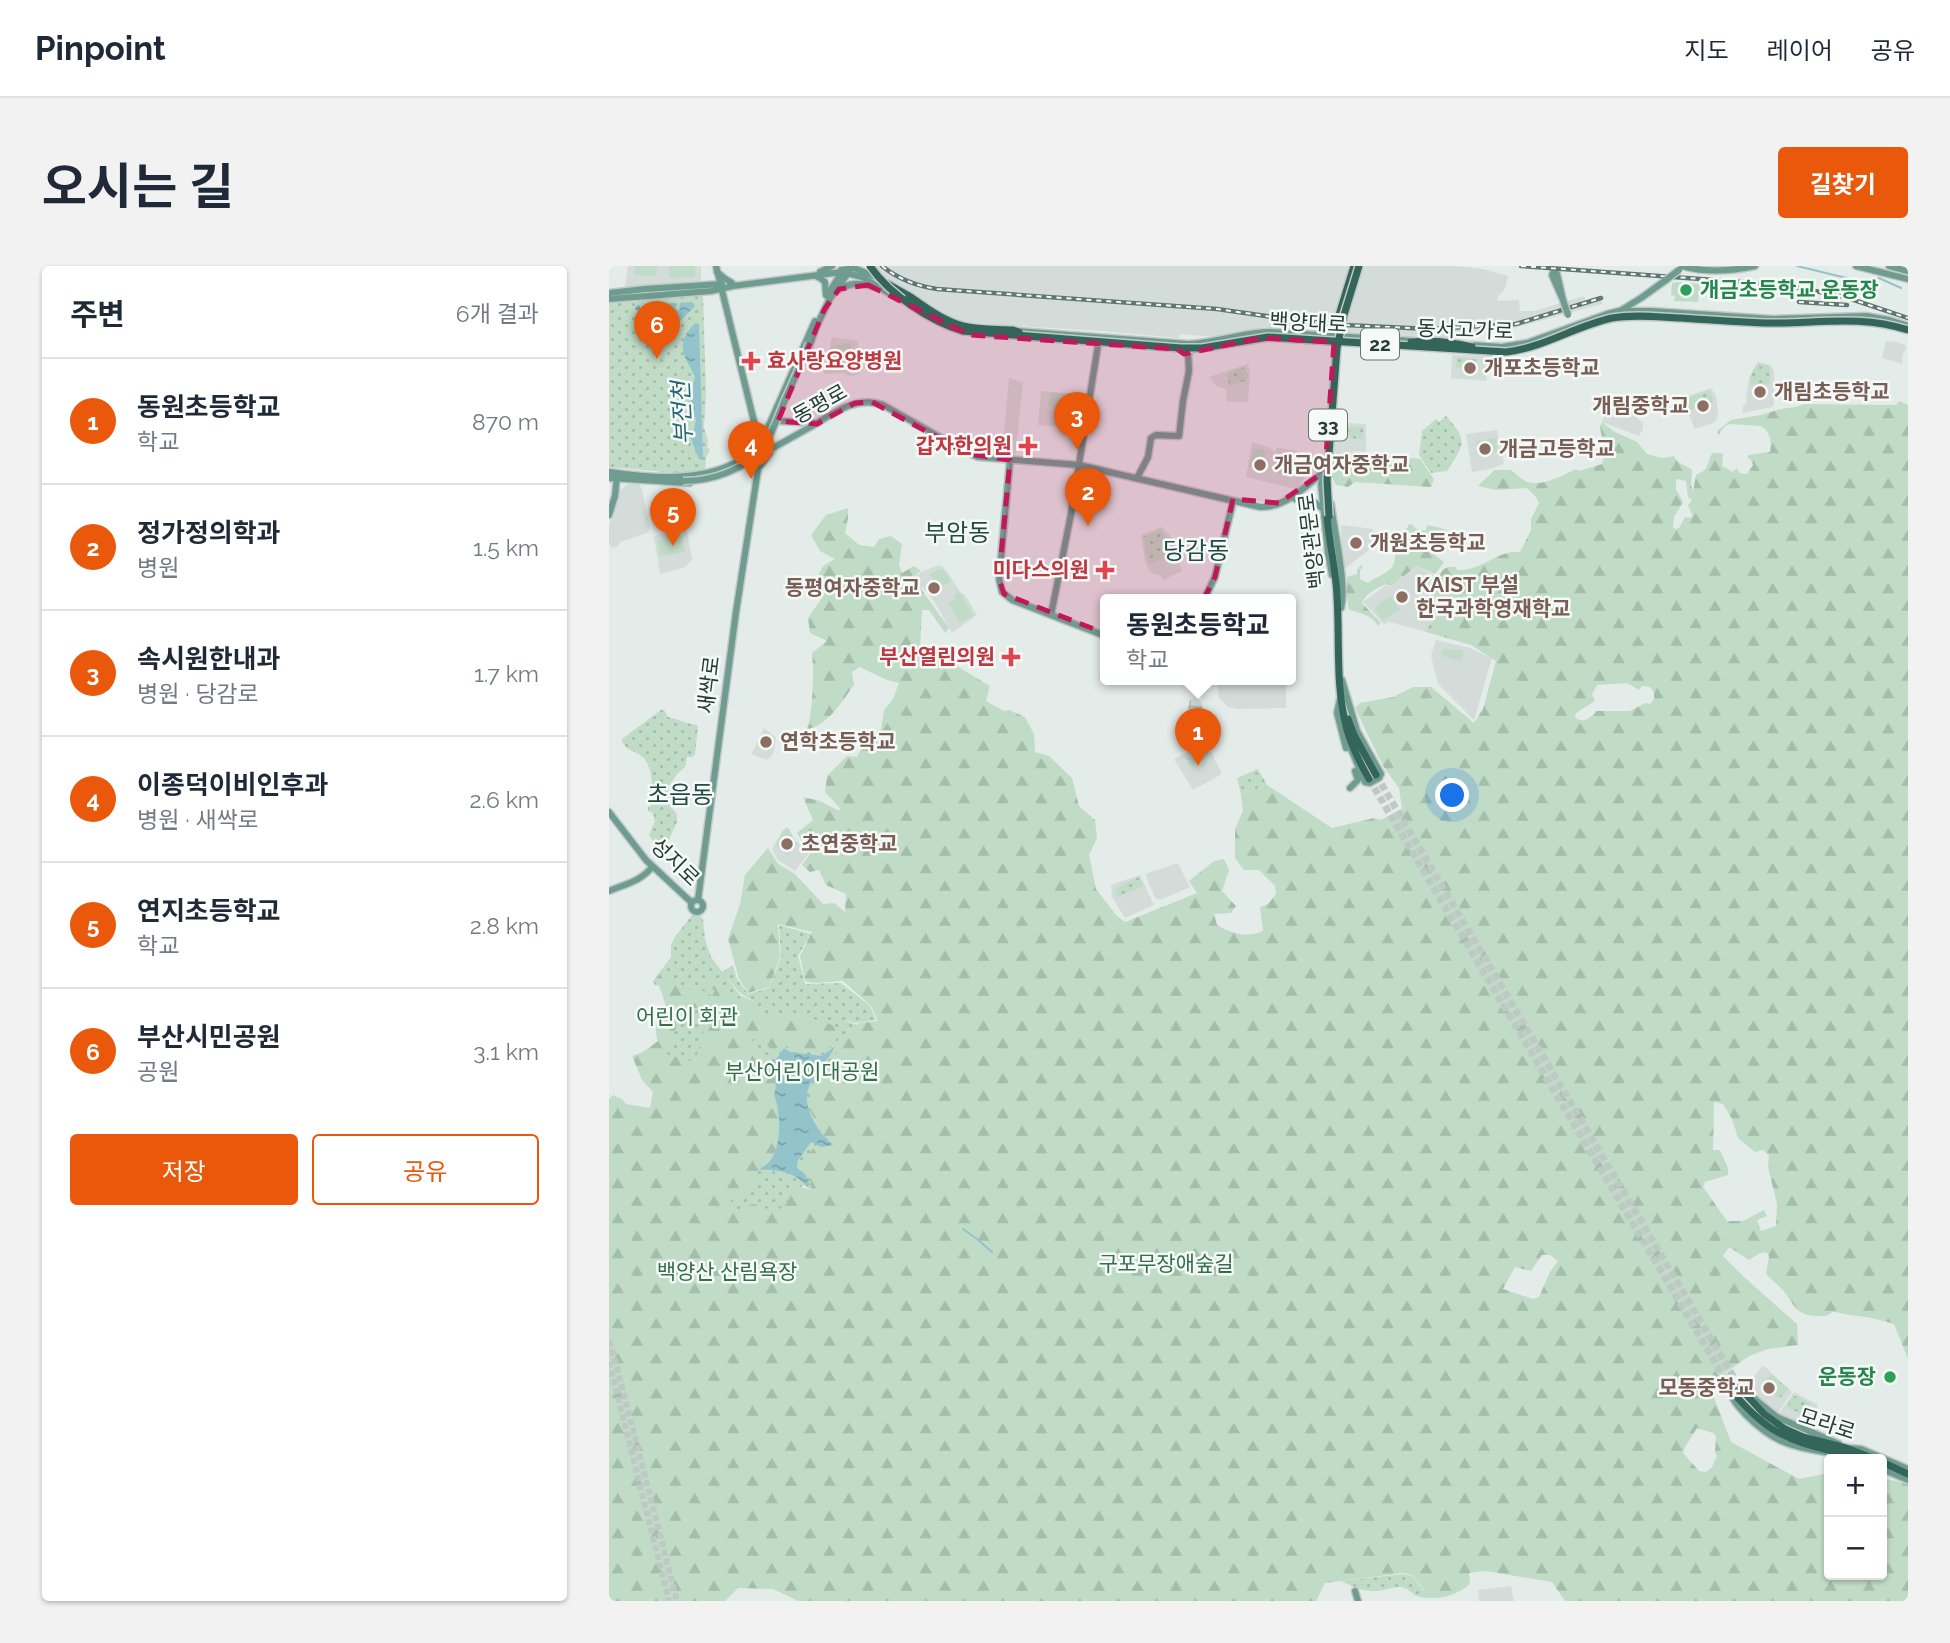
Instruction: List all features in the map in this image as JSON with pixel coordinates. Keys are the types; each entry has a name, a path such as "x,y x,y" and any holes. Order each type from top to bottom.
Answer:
{"highway":[{"name":"동서고가로","path":"870,266 894,290 950,324 971,330 1192,346 1213,345 1252,335 1270,334 1479,350 1506,349 1524,347 1602,318 1626,314 1766,320 1867,318 1889,321 1908,329"},
{"name":"동서고가로","path":"870,266 880,281 896,295 949,327 971,333 1195,349 1268,337 1406,344"},
{"path":"1340,337 1358,266"},
{"path":"874,277 958,324 1019,332"},
{"path":"894,296 947,328 971,335 1044,337"},
{"name":"33","path":"1340,337 1337,348 1326,516 1339,608 1341,682 1348,718 1370,778"},
{"name":"모라로","path":"1741,1388 1764,1414 1785,1429 1862,1454"},
{"name":"모라로","path":"1734,1394 1749,1411 1783,1435 1844,1454"},
{"path":"1887,1467 1908,1475"}],"main road":[{"path":"817,274 832,266"},
{"path":"870,266 874,277"},
{"path":"1624,312 1675,271 1710,271 1755,266"},
{"path":"1856,266 1908,279"},
{"path":"1889,266 1908,271"},
{"path":"715,268 733,285"},
{"name":"새싹로","path":"695,901 737,607 753,465 760,451 715,268"},
{"path":"609,293 720,288 847,269"},
{"path":"753,465 828,298 847,269"},
{"name":"백양대로","path":"847,269 874,277 904,291 957,323 1009,334 1177,349 1212,348 1269,338 1321,337 1496,347 1547,340 1624,312 1764,324 1857,322 1908,329"},
{"name":"백양대로","path":"847,269 956,330 974,334 1195,344 1264,332 1321,337"},
{"path":"1554,271 1573,327"},
{"path":"1554,271 1560,283 1563,300"},
{"path":"817,274 825,282 828,298"},
{"path":"828,298 839,289 856,283 894,296"},
{"path":"609,299 733,285"},
{"name":"새싹로","path":"720,288 731,344 760,451"},
{"path":"1641,298 1643,311"},
{"name":"백양대로","path":"1547,340 1607,314 1643,311 1773,318 1866,316 1889,320 1908,329"},
{"path":"683,480 718,474 745,461 759,449 768,435 817,322"},
{"path":"760,451 771,438 817,322"},
{"name":"백양관문로","path":"1326,516 1321,484 1326,471 1340,337"},
{"path":"1051,615 1071,514 1099,340"},
{"path":"1087,341 1093,344 1097,352"},
{"path":"753,465 769,438 808,343"},
{"path":"1097,352 1100,347 1109,343"},
{"path":"1177,349 1186,358 1187,376"},
{"path":"1137,478 1148,457 1151,438 1160,434 1179,436 1190,364 1188,352 1193,349"},
{"name":"동평로","path":"760,451 773,449 799,436 815,424 855,403 872,401 978,457 1079,465 1260,507 1286,501 1326,471"},
{"path":"778,421 815,424"},
{"path":"760,451 815,424"},
{"path":"614,476 683,480 712,478 753,465 815,424"},
{"path":"753,465 754,435"},
{"path":"614,476 631,479 697,476 753,465 773,449"},
{"path":"1010,460 999,584 1002,592 1009,598 1100,634"},
{"path":"1298,498 1322,478 1326,471"},
{"name":"백양관문로","path":"1326,471 1330,484 1340,570 1342,594 1339,608"},
{"path":"609,513 614,494 614,476"},
{"path":"614,494 631,479"},
{"path":"1286,501 1305,497 1313,500 1326,516"},
{"name":"동평로","path":"1222,498 1269,506"},
{"path":"1207,594 1215,577 1233,502"},
{"path":"1341,682 1337,713 1346,749 1358,777 1357,782 1350,788"},
{"path":"1340,699 1347,741 1371,783 1381,774 1357,731 1341,682"},
{"name":"성지로","path":"609,812 652,867 695,901"},
{"path":"640,854 644,864 641,875"},
{"path":"609,888 641,875 652,867"},
{"path":"641,875 666,880"},
{"path":"1838,1454 1798,1448 1769,1435 1755,1424 1731,1397 1731,1392 1737,1385 1745,1386 1756,1400 1777,1417 1846,1448 1861,1450 1908,1475"},
{"path":"1355,1591 1358,1601"}],"highlighted area":[{"path":"868,285 970,335 1177,349 1184,354 1260,338 1334,342 1325,471 1279,503 1233,499 1215,577 1186,634 1166,657 1004,594 999,579 1010,460 968,454 872,402 855,403 817,424 778,421 824,310 839,289"}],"shaded area":[{"path":"628,266 701,266 701,279 699,283 625,287"},
{"path":"874,266 1454,266 1483,269 1508,276 1505,289 1497,301 1519,300 1520,311 1534,311 1584,296 1586,301 1601,297 1602,304 1510,329 1471,333 1450,340 1276,328 1215,337 1180,334 1179,338 964,323 882,276"},
{"path":"832,337 858,341 859,374 850,377 845,373 824,374"},
{"path":"1886,341 1905,345 1902,364 1882,358"},
{"name":"개포초등학교","path":"1452,355 1495,356 1497,362 1483,371 1486,381 1451,378"},
{"name":"개림초등학교","path":"1758,362 1770,365 1774,370 1774,404 1772,407 1742,413 1743,406 1747,403 1749,378"},
{"path":"1248,364 1248,402 1227,402 1226,389 1216,386 1209,377"},
{"path":"1009,378 1023,383 1015,458 1002,457"},
{"path":"1711,388 1716,396 1717,419 1714,423 1694,429 1680,399"},
{"path":"1041,391 1079,394 1075,419 1059,417 1058,427 1038,425"},
{"path":"1614,404 1636,411 1643,423 1639,436 1602,422 1607,408 1612,409"},
{"path":"1334,422 1366,424 1366,452 1353,451 1339,460 1332,459"},
{"name":"개금고등학교","path":"1497,430 1504,464 1472,472 1466,434"},
{"path":"1252,442 1275,452 1277,447 1321,457 1296,489 1246,477"},
{"path":"639,483 642,490 650,528 647,533 620,542 612,548 609,544 609,527 619,491"},
{"name":"개원초등학교","path":"1341,525 1373,529 1370,549 1346,568 1343,567"},
{"path":"1162,527 1172,538 1182,571 1163,580 1161,576 1150,572 1145,561 1141,535"},
{"path":"687,530 692,560 685,567 660,574 654,536"},
{"path":"938,565 948,573 977,615 952,633 934,601 924,589 908,578"},
{"name":"KAIST 부설 한국과학영재학교","path":"1418,566 1434,575 1432,593 1441,603 1426,632 1389,622 1384,624 1363,602 1386,585 1390,587"},
{"path":"1436,640 1470,648 1492,658 1474,720 1438,684 1431,656"},
{"path":"1218,685 1286,685 1286,708 1237,709 1228,707 1219,698"},
{"path":"1195,697 1201,701 1203,710 1189,714 1187,711 1190,700"},
{"name":"연학초등학교","path":"764,728 776,738 774,751 766,760 752,754"},
{"path":"1207,743 1222,774 1193,790 1174,759"},
{"name":"초연중학교","path":"788,827 794,839 809,853 795,871 778,860 772,849 783,830"},
{"path":"1178,863 1190,887 1160,900 1155,898 1145,874"},
{"path":"1140,875 1154,905 1125,918 1112,897 1111,885"},
{"name":"모동중학교","path":"1763,1365 1792,1392 1777,1414 1747,1386"},
{"path":"1794,1392 1818,1405 1808,1427 1778,1415"},
{"path":"1511,1586 1514,1601 1479,1601 1478,1590"}],"green space":[{"path":"635,266 657,266 656,276 634,275"},
{"path":"669,266 695,266 695,277 669,278"},
{"name":"개금초등학교 운동장","path":"1672,283 1700,284 1698,302 1674,301 1675,296 1671,295"},
{"path":"703,295 706,392 704,428 708,440 707,448 710,449 705,471 687,474 609,467 609,301"},
{"path":"851,343 850,356 831,356 832,346"},
{"path":"1457,357 1477,359 1476,370 1456,368"},
{"path":"1759,363 1770,366 1770,385 1750,385 1752,373"},
{"path":"1245,367 1248,375 1246,381 1229,385 1227,373"},
{"path":"1710,390 1713,401 1688,410 1682,400"},
{"path":"1051,393 1072,394 1073,406 1050,406 1048,404"},
{"name":"구포무장애숲길","path":"1899,401 1908,405 1908,1359 1894,1324 1837,1312 1824,1316 1804,1314 1766,1274 1769,1256 1766,1252 1749,1260 1729,1247 1723,1256 1797,1324 1798,1345 1768,1349 1749,1356 1709,1384 1731,1442 1799,1479 1824,1474 1824,1580 1887,1580 1887,1479 1908,1484 1908,1601 1565,1601 1552,1582 1486,1571 1469,1573 1470,1584 1458,1592 1438,1598 1417,1596 1424,1590 1412,1575 1403,1573 1325,1583 1316,1601 798,1601 773,1589 738,1588 725,1601 609,1601 609,1099 613,1095 626,1104 650,1108 653,1092 642,1080 632,1056 658,1041 656,1026 666,1004 656,978 664,970 686,989 706,991 712,996 715,991 700,978 718,985 758,1010 821,1021 837,1028 836,1040 823,1053 794,1050 784,1045 772,1050 757,1036 747,1044 760,1051 762,1058 768,1058 765,1070 774,1077 774,1095 780,1124 777,1147 768,1164 760,1168 747,1193 730,1201 737,1210 753,1204 777,1212 786,1203 790,1186 811,1190 810,1179 800,1170 803,1160 817,1145 822,1147 823,1136 809,1108 811,1083 842,1047 848,1032 859,1023 878,1021 871,1006 843,981 805,981 800,956 812,932 778,924 780,958 769,987 748,993 739,979 728,939 740,904 745,875 768,848 778,864 795,874 823,904 834,903 845,912 846,894 826,885 819,870 810,872 802,865 810,854 797,833 813,820 803,797 820,801 839,811 840,808 825,792 827,776 847,756 857,757 861,749 870,745 873,735 881,729 884,710 893,699 899,683 860,667 852,672 854,685 834,712 822,723 807,729 813,692 812,653 827,641 810,633 808,618 822,598 815,582 823,566 835,559 820,551 811,535 826,515 848,508 845,533 859,545 874,547 879,539 891,536 902,544 899,565 902,573 914,566 921,571 908,579 921,589 949,628 945,633 929,610 922,610 920,648 940,656 990,686 986,701 1004,711 1009,710 1025,717 1034,734 1035,752 1049,756 1072,778 1079,806 1095,820 1097,838 1089,855 1096,889 1116,915 1125,922 1197,893 1189,881 1214,861 1224,859 1229,870 1222,891 1236,906 1231,913 1214,914 1217,925 1245,935 1263,931 1260,907 1268,904 1276,894 1275,886 1259,870 1244,870 1235,858 1235,829 1243,811 1241,795 1267,785 1332,828 1374,818 1381,820 1402,809 1399,788 1383,766 1355,708 1360,703 1393,697 1413,687 1431,687 1474,723 1483,709 1496,661 1471,645 1426,632 1441,603 1432,593 1445,568 1466,570 1504,554 1520,552 1531,530 1531,519 1539,503 1527,488 1497,490 1478,486 1494,470 1511,470 1525,481 1537,483 1576,469 1579,471 1602,464 1605,454 1600,427 1602,422 1613,431 1637,442 1647,454 1662,458 1674,456 1679,463 1692,470 1693,492 1696,475 1706,468 1713,453 1723,454 1722,466 1733,472 1737,468 1739,473 1747,474 1753,465 1748,455 1770,452 1770,438 1761,426 1730,424 1718,435 1718,430 1731,420 1804,404 1896,405","holes":["1678,479 1686,481 1688,497 1692,500 1688,505 1692,515 1691,518 1685,517 1679,528 1675,529 1674,517 1683,502 1676,489","1627,683 1639,690 1642,686 1650,687 1654,692 1654,699 1650,704 1645,703 1630,711 1597,711 1587,719 1578,719 1575,717 1576,713 1595,701 1592,694 1597,685","699,1007 707,1018 695,1062 666,1054 676,1028 675,1013","1714,1102 1723,1104 1732,1119 1738,1138 1755,1152 1763,1150 1769,1155 1768,1167 1777,1204 1776,1226 1761,1231 1757,1220 1767,1216 1764,1210 1743,1221 1727,1221 1703,1187 1705,1182 1728,1175 1728,1168 1720,1150 1713,1150","1542,1255 1550,1255 1558,1261 1539,1297 1533,1299 1503,1289 1515,1267 1531,1271","1697,1428 1713,1433 1716,1436 1717,1456 1712,1467 1706,1472 1699,1471 1683,1453"]},
{"path":"1446,416 1461,438 1460,449 1447,471 1431,473 1419,455 1422,431 1436,419 1439,422"},
{"path":"1338,426 1364,427 1363,439 1338,438"},
{"path":"1496,438 1497,452 1478,454 1476,441"},
{"path":"1254,448 1266,451 1261,470 1249,467"},
{"path":"1353,452 1420,459 1434,479 1431,487 1355,482 1348,487 1336,485 1330,472 1332,461 1339,461"},
{"path":"1281,455 1304,462 1298,478 1276,473"},
{"path":"1409,524 1420,530 1426,530 1427,525 1438,527 1453,535 1443,534 1441,548 1436,556 1444,562 1435,574 1417,566 1391,586 1386,584 1366,596 1362,603 1381,623 1378,626 1369,617 1349,610 1347,577 1357,574 1361,565 1360,579 1368,583 1390,569 1395,560 1397,541"},
{"path":"1161,529 1168,540 1163,543 1168,557 1149,564 1143,537"},
{"path":"682,536 685,552 660,556 657,540"},
{"path":"939,569 944,570 951,582 938,588 930,574"},
{"path":"960,592 973,616 960,623 948,603 956,599 954,595"},
{"path":"1390,596 1400,609 1383,621 1374,608"},
{"path":"1442,649 1464,651 1460,661 1441,655"},
{"path":"664,710 668,717 698,727 695,754 687,757 685,767 668,787 670,806 677,814 677,822 663,852 660,852 649,835 655,821 648,807 656,802 657,796 652,793 649,767 644,758 622,742 622,739"},
{"path":"1207,748 1208,757 1191,766 1187,758"},
{"path":"1258,769 1267,785 1241,795 1237,778"},
{"path":"788,828 797,844 788,855 776,845 783,831"},
{"path":"1139,877 1143,886 1116,897 1115,891"},
{"path":"692,915 699,915 703,919 705,939 711,957 722,972 733,965 737,979 748,994 769,988 781,958 779,925 811,934 798,956 805,984 841,983 870,1006 876,1020 855,1023 841,1019 863,1027 826,1186 809,1189 804,1185 798,1189 836,1205 667,1248 758,1171 659,1057 666,1007 660,986 653,981 671,957 671,945 675,937"},
{"path":"1771,1374 1788,1389 1779,1399 1762,1384"},
{"path":"1793,1395 1810,1403 1805,1416 1787,1407"},
{"path":"1403,1574 1412,1576 1424,1591 1416,1596 1400,1587 1369,1591 1341,1581"}],"water":[{"path":"692,302 695,306 677,324 672,323 672,315 661,316 659,321 646,319 635,309 640,305 640,312 643,313 643,305 661,304 662,307 662,304 675,303 676,310 679,310 680,303"},
{"name":"부전천","path":"695,323 699,324 702,460 699,459 691,439 696,421 691,401 695,376 683,349 685,337"},
{"path":"835,1046 808,1091 811,1117 833,1145 821,1147 811,1142 798,1160 797,1168 805,1174 810,1185 807,1187 798,1178 787,1173 761,1170 773,1156 779,1136 775,1083 768,1071 784,1048 790,1052 822,1056"}],"waterway":[{"path":"1797,266 1859,281 1879,278 1901,288"},
{"path":"963,1229 992,1252"}],"tunnel":[{"path":"1376,775 1740,1388"},
{"path":"1369,779 1734,1394"},
{"path":"609,1341 677,1601"},
{"path":"609,1362 669,1601"}],"railway":[{"path":"882,266 908,281 937,289 1217,309 1345,325 1430,329 1516,324 1601,298"},
{"path":"1521,266 1785,285 1845,297 1908,318"},
{"path":"1799,302 1847,305"}],"place":[{"name":"개금초등학교 운동장","path":"1686,290"},
{"name":"부산시민공원","path":"657,359"},
{"name":"효사랑요양병원","path":"751,361"},
{"name":"개포초등학교","path":"1470,368"},
{"name":"개림초등학교","path":"1760,392"},
{"name":"개림중학교","path":"1703,406"},
{"name":"갑자한의원","path":"1028,446"},
{"name":"개금고등학교","path":"1485,449"},
{"name":"속시원한내과","path":"1077,450"},
{"name":"개금여자중학교","path":"1260,465"},
{"name":"이종덕이비인후과","path":"751,479"},
{"name":"정가정의학과","path":"1088,526"},
{"name":"개원초등학교","path":"1356,543"},
{"name":"연지초등학교","path":"673,546"},
{"name":"미다스의원","path":"1105,570"},
{"name":"동평여자중학교","path":"934,588"},
{"name":"KAIST 부설 한국과학영재학교","path":"1402,597"},
{"name":"부산열린의원","path":"1011,657"},
{"name":"연학초등학교","path":"766,742"},
{"name":"동원초등학교","path":"1198,766"},
{"name":"초연중학교","path":"787,844"},
{"name":"운동장","path":"1890,1377"},
{"name":"모동중학교","path":"1769,1388"}],"district":[{"name":"부암동","path":"957,533"},
{"name":"당감동","path":"1196,551"},
{"name":"초읍동","path":"680,795"}],"park label":[{"name":"어린이 회관","path":"687,1017"},
{"name":"부산어린이대공원","path":"802,1072"},
{"name":"백양산 산림욕장","path":"727,1272"}]}
